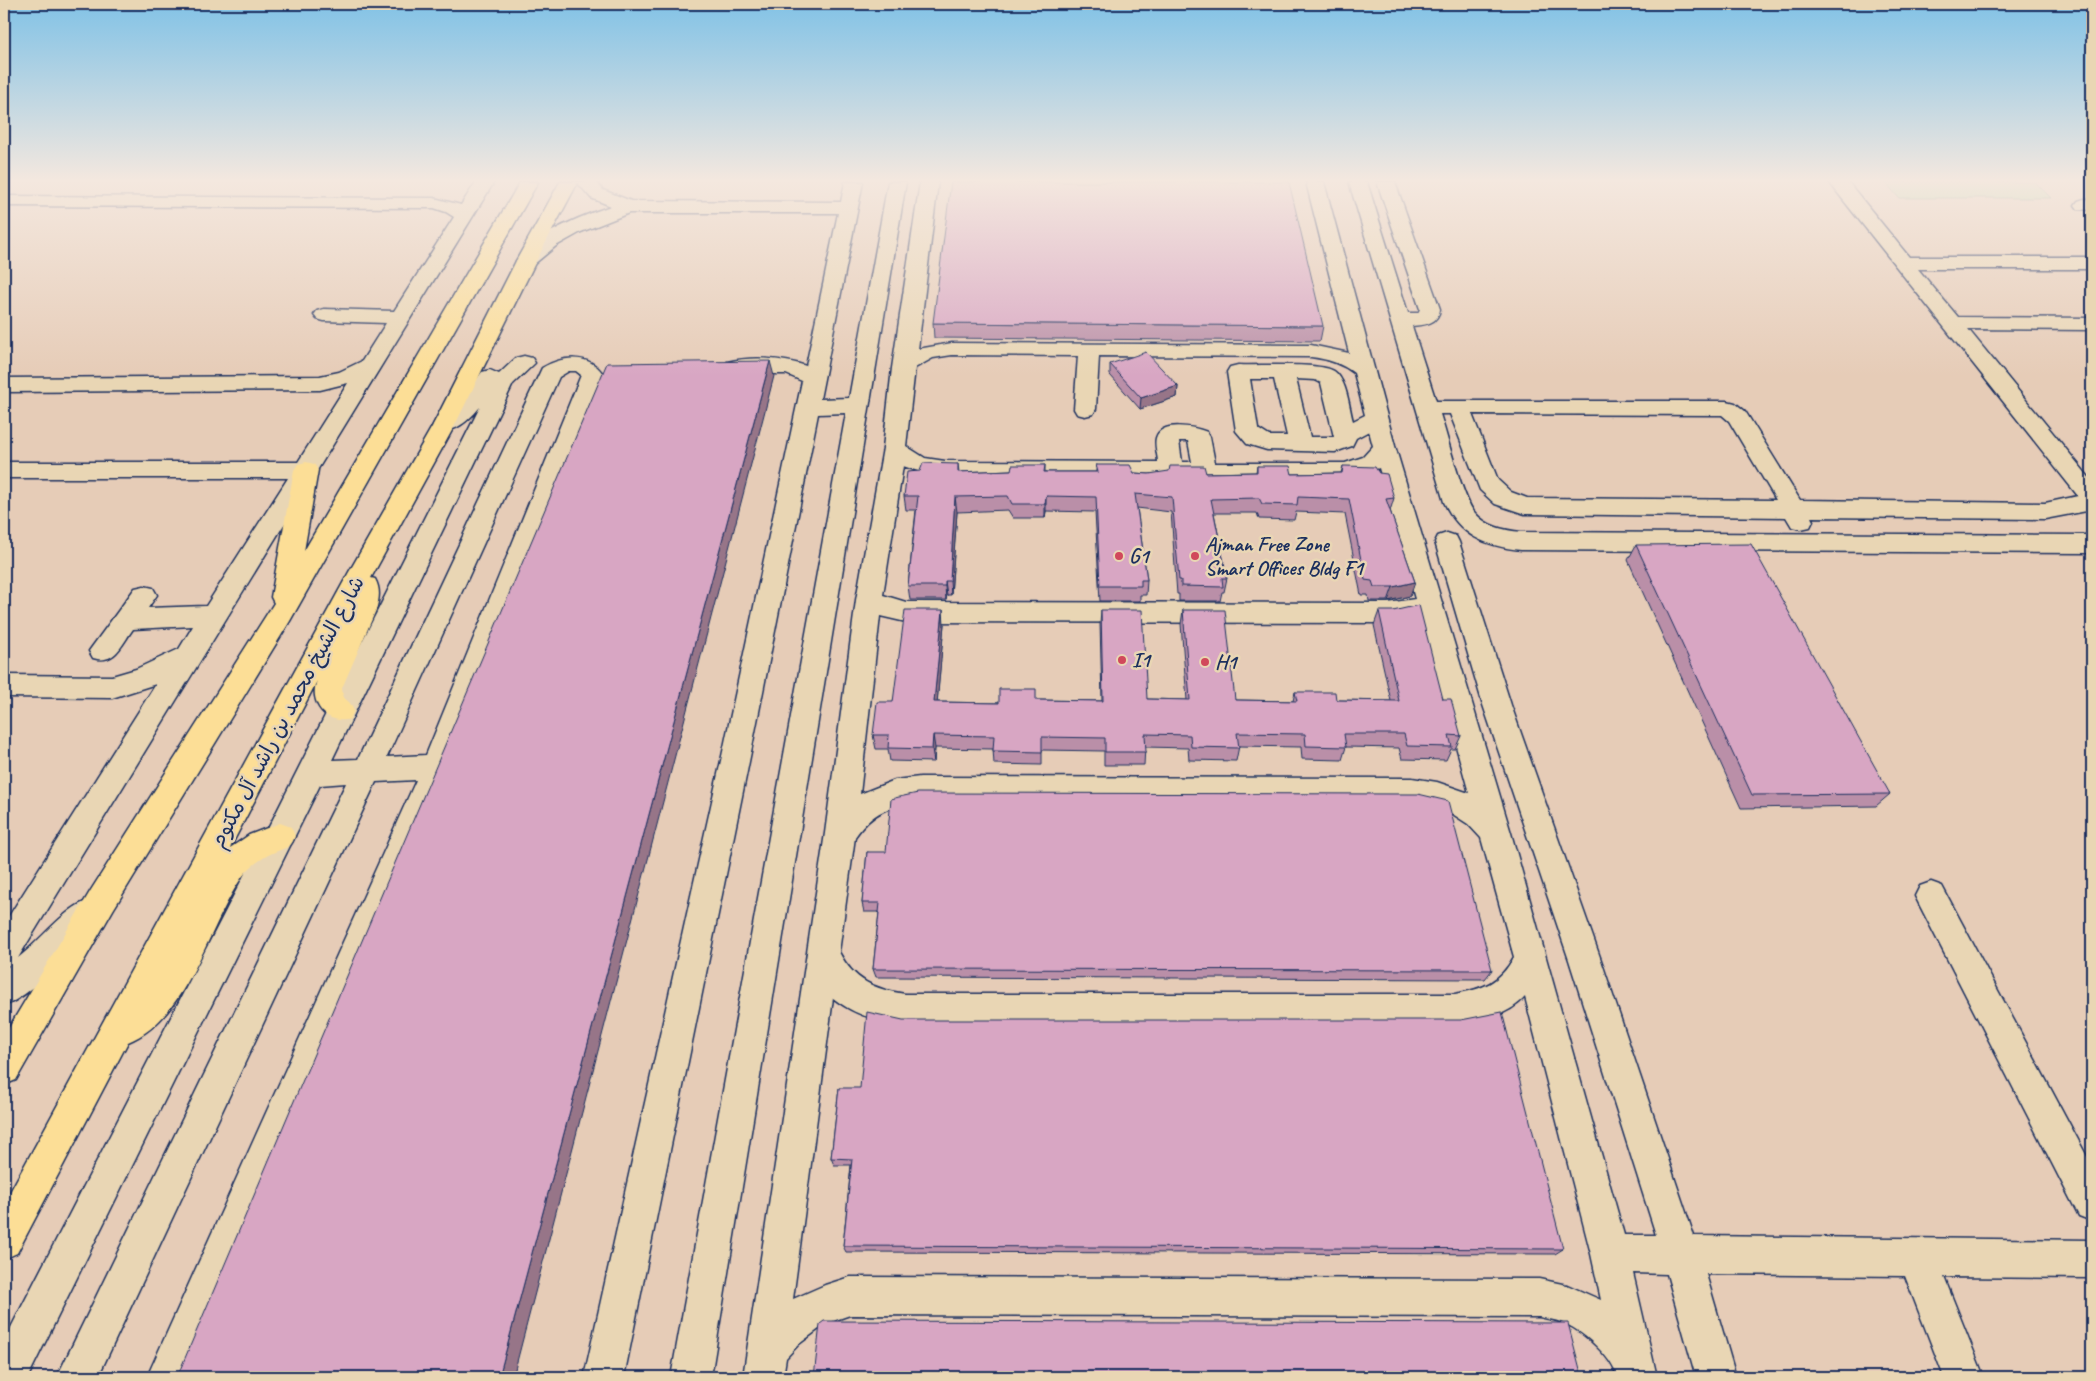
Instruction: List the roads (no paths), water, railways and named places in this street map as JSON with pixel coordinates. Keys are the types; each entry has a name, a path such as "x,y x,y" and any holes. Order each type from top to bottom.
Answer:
{"highway":[{"path":"4,1068 102,900 282,614 492,246"},
{"name":"شارع الشيخ محمد بن راشد آل مكتوم","path":"4,1240 362,572 444,425 534,246"},
{"path":"282,614 306,470"},
{"path":"340,711 331,704 328,697 328,688 366,599 367,590 362,572"},
{"path":"115,1032 150,1008 167,987 232,866 239,857 258,844 280,836"}],"street":[{"path":"7,943 446,246"},
{"path":"526,261 543,246"},
{"path":"604,1377 738,747 840,246"},
{"path":"691,1377 887,246"},
{"path":"886,250 891,246"},
{"path":"765,1363 840,833 869,600 894,448 920,246"},
{"path":"1331,246 1384,446 1531,958 1610,1254 1637,1374"},
{"path":"1378,246 1456,502 1463,517 1460,534 1497,705 1586,960 1681,1255 1716,1377"},
{"path":"1400,320 1422,319 1429,315 1430,309 1408,246"},
{"path":"1891,246 2092,496"},
{"path":"1904,263 2092,264"},
{"path":"324,315 402,317"},
{"path":"1951,323 2092,324"},
{"path":"903,368 915,358 942,350 1088,350 1237,361 1283,372 1317,372 1329,379 1346,434 1344,441 1335,445 1267,443 1250,436 1246,427 1237,361"},
{"path":"1085,409 1088,350"},
{"path":"1237,361 1323,352 1346,358 1364,370"},
{"path":"167,1377 436,766 602,371 573,364 556,368 537,368 508,364 496,370 473,404 444,425"},
{"path":"4,385 320,383 346,377 369,366"},
{"path":"719,367 789,368 807,373 813,378"},
{"path":"7,1377 280,836 504,381 537,368"},
{"path":"76,1377 366,770 537,368"},
{"path":"1283,372 1300,444"},
{"path":"320,383 337,392 346,404"},
{"path":"807,407 860,405"},
{"path":"1427,407 1727,408 1738,416 1814,542"},
{"path":"1458,407 1488,484 1498,495 1514,503 1537,508 2045,511 2060,509 2082,502 2092,502"},
{"path":"1346,434 1377,418"},
{"path":"1171,470 1167,439 1170,434 1192,434 1199,437 1205,470"},
{"path":"894,448 915,463 945,469 1350,470 1365,466 1377,459 1384,446"},
{"path":"4,470 306,470"},
{"path":"1412,542 1460,534 1488,534 1510,540 2092,544"},
{"path":"102,651 144,595"},
{"path":"869,600 886,608 906,612 1388,613 1415,608 1429,600"},
{"path":"126,620 212,616"},
{"path":"4,686 112,687 144,678 188,656"},
{"path":"112,687 123,691 139,706 144,726"},
{"path":"311,773 436,766"},
{"path":"840,833 848,820 873,800 888,793 920,788 1412,790 1444,795 1459,802 1473,810 1496,833"},
{"path":"1931,896 2092,1203"},
{"path":"4,990 47,955 102,900"},
{"path":"823,951 829,967 838,981 852,993 868,1002 886,1008 904,1010 1455,1010 1490,1003 1504,995 1516,985 1525,972 1531,958"},
{"path":"1610,1254 2092,1259"},
{"path":"1917,1258 1964,1377"},
{"path":"765,1363 784,1328 805,1312 827,1302 850,1296 1539,1298 1567,1303 1595,1317 1626,1351 1637,1374"}],"place":[{"name":"G1","path":"1119,556"},
{"name":"Ajman Free Zone Smart Offices Bldg F1","path":"1195,556"},
{"name":"I1","path":"1122,660"},
{"name":"H1","path":"1205,662"}]}
